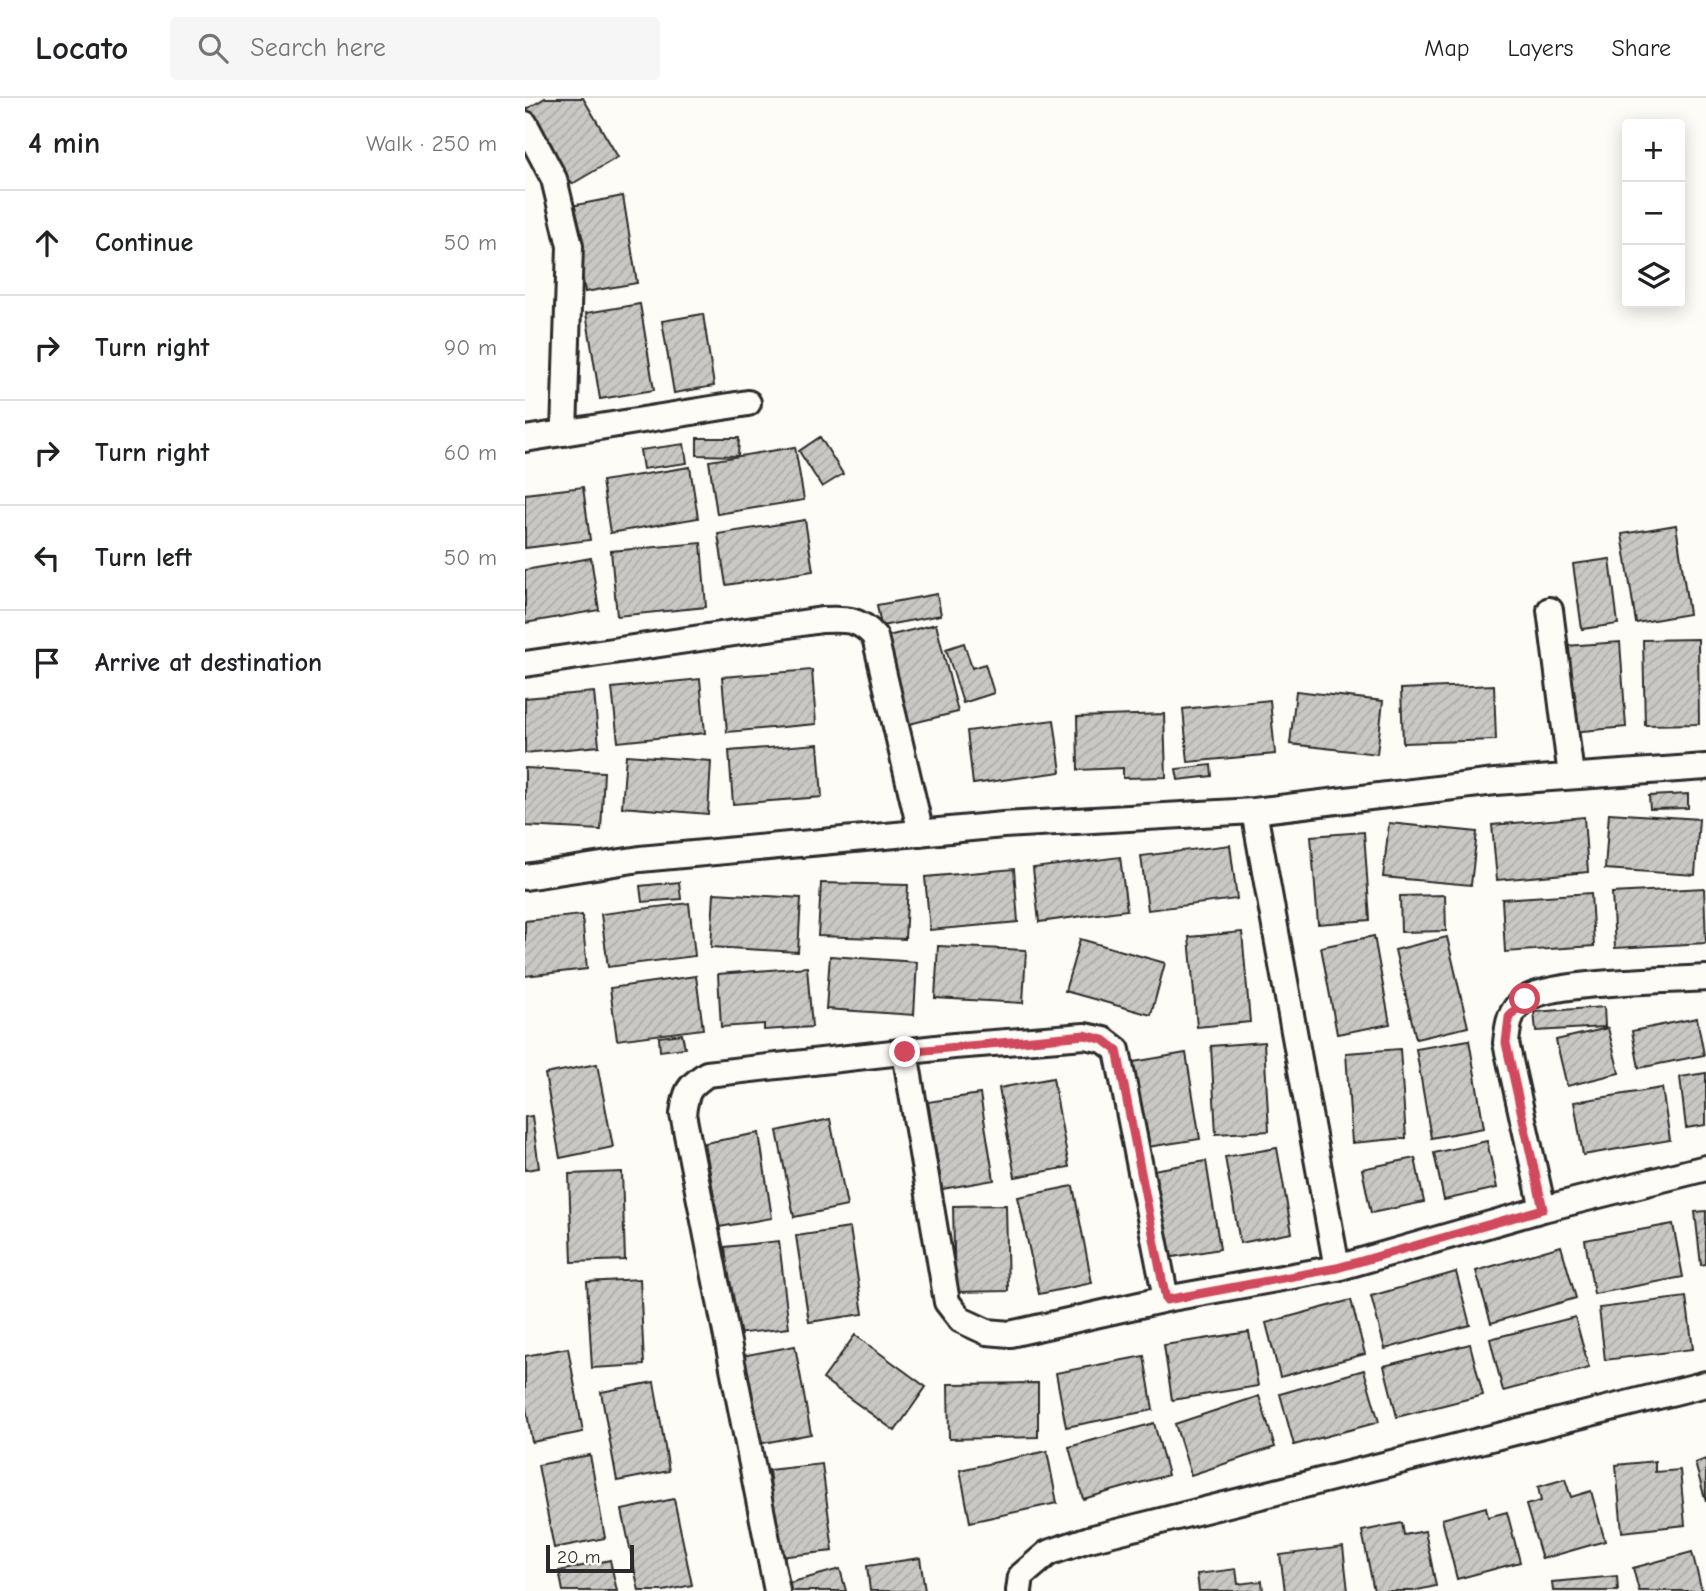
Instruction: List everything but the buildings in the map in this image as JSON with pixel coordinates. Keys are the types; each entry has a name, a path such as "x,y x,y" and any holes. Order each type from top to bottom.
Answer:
{"street":[{"path":"525,124 554,179 571,246 564,433"},
{"path":"525,439 748,403"},
{"path":"1550,610 1571,776"},
{"path":"525,664 822,621 846,619 866,625 875,636 922,833"},
{"path":"525,877 640,859 1003,825 1254,811 1495,782 1706,767"},
{"path":"1254,811 1337,1268"},
{"path":"1543,1209 1506,1043 1509,1017 1525,999 1551,989 1706,978"},
{"path":"777,1591 683,1114 685,1095 692,1084 707,1074 905,1052 1085,1035 1104,1040 1117,1050 1166,1300"},
{"path":"905,1052 947,1302 961,1320 987,1332 1010,1334 1166,1300 1337,1268 1543,1209 1706,1168"},
{"path":"1019,1591 1021,1576 1048,1553 1089,1539 1706,1384"}],"route":[{"path":"905,1052 1085,1035 1104,1040 1117,1050 1166,1300 1337,1268 1543,1209 1506,1043 1509,1017 1525,999"}]}
